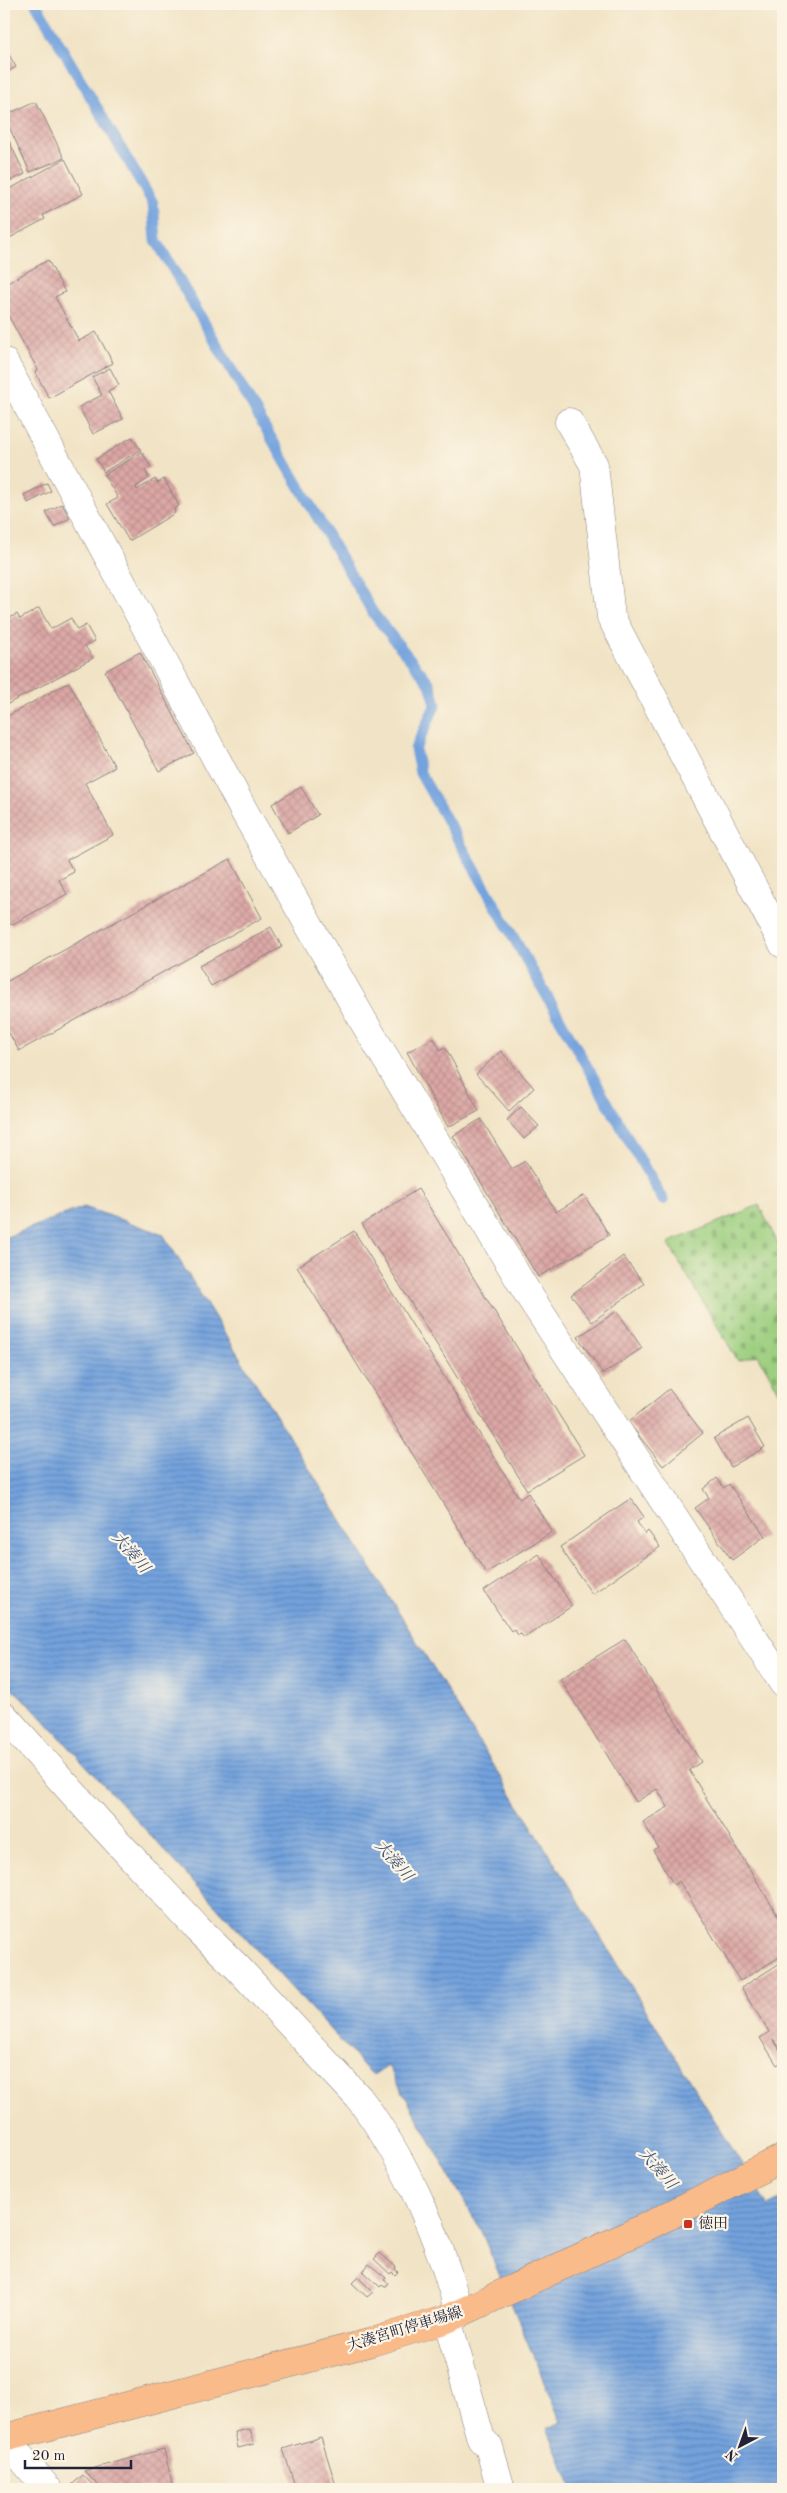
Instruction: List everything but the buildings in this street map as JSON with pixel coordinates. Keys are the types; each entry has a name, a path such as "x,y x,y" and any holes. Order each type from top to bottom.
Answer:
{"main road":[{"name":"大湊宮町停車場線","path":"4,2438 372,2342 457,2315 646,2227 783,2158"}],"street":[{"path":"4,362 244,811 364,1024 528,1294 783,1683"},
{"path":"569,422 594,465 611,617 783,944"},
{"path":"4,1716 17,1728 99,1822 198,1929 238,1968 358,2098 373,2117 435,2234 457,2315 481,2438 489,2447 501,2489"},
{"path":"4,2438 48,2489"}],"green space":[{"path":"759,1205 783,1254 783,1398 758,1355 738,1361 668,1243"}],"water":[{"name":"大湊川","path":"84,1207 163,1234 768,2206 783,2198 783,2489 573,2489 547,2429 561,2422 481,2231 388,2066 373,2076 33,1708 4,1681 4,1238"}],"waterway":[{"path":"36,4 153,203 156,240 373,613 430,684 436,704 415,749 420,773 663,1200"}],"place":[{"name":"徳田","path":"688,2224"}]}
